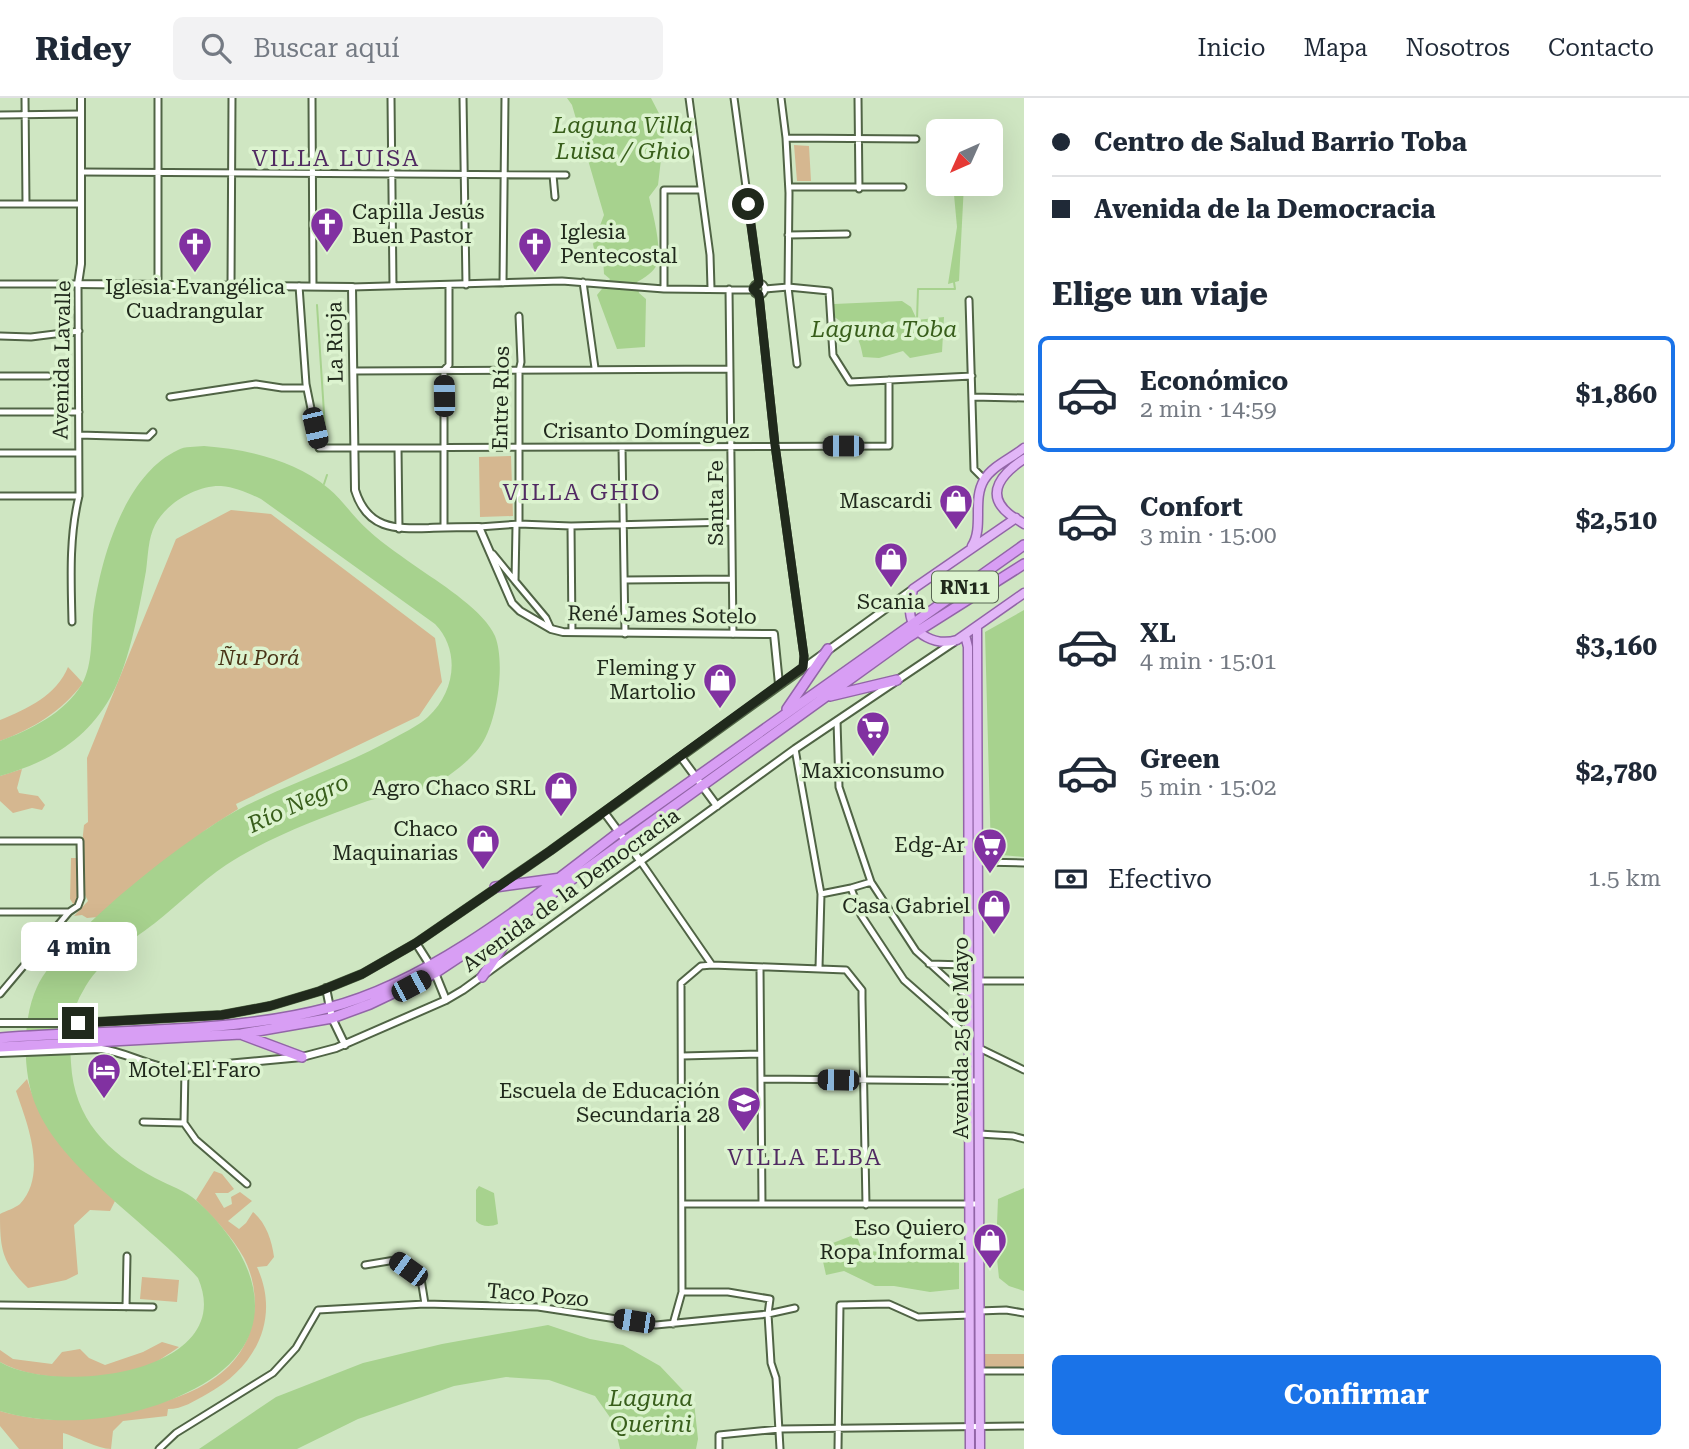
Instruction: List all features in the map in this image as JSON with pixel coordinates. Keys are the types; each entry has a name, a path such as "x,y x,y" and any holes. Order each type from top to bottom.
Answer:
{"highway":[{"name":"Avenida de la Democracia","path":"699,781 776,720 1024,545"},
{"name":"Avenida de la Democracia","path":"433,969 699,781 919,631 1024,564"},
{"name":"RN11","path":"776,720 798,695 828,649"},
{"path":"825,696 897,681"},
{"name":"Avenida de la Democracia","path":"80,1036 241,1034 331,1013 388,986 433,969 524,914 621,837"},
{"path":"495,887 563,877"},
{"path":"482,977 524,914"},
{"name":"Avenida de la Democracia","path":"0,1047 8,1043 331,1013"},
{"path":"241,1034 302,1057"}],"main road":[{"path":"970,548 976,540 979,493 984,479 1024,448"},
{"path":"1024,458 1007,471 997,488 1008,513 1020,515 1024,524"},
{"name":"RN11","path":"913,589 1020,515"},
{"path":"913,589 910,611 913,623 919,631 941,643 961,638 1024,593"},
{"name":"Avenida 25 de Mayo","path":"977,626 979,862 973,981 979,1048 973,1080 980,1449"},
{"name":"Avenida 25 de Mayo","path":"961,638 968,647 967,965 973,981 968,993 968,1035 978,1134 970,1316 970,1449"}],"street":[{"path":"25,98 26,204"},
{"name":"Avenida Lavalle","path":"72,622 71,562 79,496 81,98"},
{"path":"158,285 159,98"},
{"path":"231,286 232,98"},
{"name":"La Rioja","path":"312,98 313,286"},
{"path":"391,98 393,286"},
{"path":"463,98 466,285"},
{"path":"503,283 505,98"},
{"path":"689,98 710,255 711,288"},
{"path":"734,98 759,283 765,289 829,292 833,355 850,382 972,376"},
{"path":"780,98 789,187 788,288 797,364"},
{"path":"858,98 859,188"},
{"path":"0,115 81,114"},
{"path":"786,138 916,139"},
{"path":"81,173 566,175"},
{"path":"553,175 555,197"},
{"path":"789,187 903,187"},
{"path":"664,289 664,190 701,190"},
{"path":"0,204 81,204"},
{"path":"788,235 848,234"},
{"path":"0,284 352,287 583,282 664,289 753,289 759,283"},
{"path":"583,282 594,368"},
{"path":"444,527 444,370 449,365 449,285"},
{"path":"170,397 256,384 306,388 299,286"},
{"name":"La Rioja","path":"352,287 355,490 363,510 370,517 385,526 399,529"},
{"name":"Santa Fe","path":"729,289 733,634"},
{"path":"753,289 759,295 775,445 804,656 803,667"},
{"path":"759,295 762,295 765,289"},
{"path":"969,300 974,469 984,479"},
{"name":"Entre Ríos","path":"515,581 521,362 519,316"},
{"path":"0,336 31,337 79,331"},
{"path":"354,371 730,369"},
{"path":"0,376 48,376"},
{"name":"Crisanto Domínguez","path":"306,388 320,448 888,446 889,380"},
{"path":"972,397 1024,398"},
{"path":"0,412 79,412"},
{"path":"79,435 151,434"},
{"path":"622,447 625,634"},
{"path":"398,448 399,529 730,522"},
{"path":"0,453 78,453"},
{"path":"0,496 79,496"},
{"path":"571,526 572,632"},
{"path":"479,527 512,603 520,611 551,629"},
{"path":"489,550 546,618 551,629"},
{"path":"625,580 732,579"},
{"name":"Avenida de la Democracia","path":"0,1053 8,1043 80,1036 270,1006 362,974 416,943 604,812 913,589"},
{"name":"René James Sotelo","path":"551,629 625,634 774,634 779,684"},
{"name":"Avenida de la Democracia","path":"0,1023 24,1024 80,1036 160,1068 184,1069 302,1057 345,1045 446,1000 482,977 795,749 961,638"},
{"path":"838,721 839,787 871,881 916,951 961,992 968,993"},
{"path":"795,749 821,894 819,968"},
{"path":"681,757 717,806"},
{"path":"604,812 712,965"},
{"path":"0,841 80,841 81,898 78,906 69,912 0,994"},
{"path":"967,862 1024,863"},
{"path":"821,894 871,881"},
{"path":"851,888 861,915 904,980 968,1035"},
{"path":"0,912 69,912"},
{"path":"416,943 433,969 446,1000"},
{"path":"929,964 967,965"},
{"path":"673,1324 682,1292 681,983 701,966 846,970 862,990 866,1205"},
{"path":"760,968 762,1204"},
{"path":"973,981 1024,981"},
{"path":"326,988 331,1013 345,1045"},
{"path":"979,1048 1024,1070"},
{"path":"682,1056 760,1055"},
{"path":"184,1069 184,1123 196,1140 247,1184"},
{"path":"761,1079 973,1080"},
{"path":"143,1122 184,1123"},
{"path":"978,1134 1024,1139"},
{"path":"682,1204 974,1204"},
{"path":"126,1307 127,1256"},
{"path":"365,1265 395,1259 421,1279 425,1304"},
{"path":"682,1292 728,1292 769,1299 771,1363 776,1378 780,1449"},
{"name":"Taco Pozo","path":"159,1449 176,1433 272,1373 296,1348 318,1310 425,1304 538,1307 656,1325 768,1314 795,1308"},
{"path":"838,1449 839,1305 889,1304 918,1317 970,1316 979,1311 1006,1310 1024,1313"},
{"path":"0,1305 153,1307"},
{"path":"979,1371 1024,1371"},
{"path":"719,1449 719,1435 780,1429 1024,1426"}],"green space":[{"path":"794,145 809,146 811,181 797,181"},
{"path":"511,456 513,516 480,517 479,457"},
{"name":"Ñu Porá","path":"231,510 271,514 435,638 442,682 419,716 236,804 238,809 149,873 98,917 74,916 88,901 85,895 78,898 74,905 70,899 71,858 83,858 84,825 88,822 87,758 176,539"},
{"path":"68,667 83,683 75,693 46,718 0,741 0,720 30,706 49,693 57,686"},
{"path":"22,769 17,788 19,793 38,796 45,805 42,810 32,808 13,813 0,801 0,776"},
{"path":"27,1079 51,1132 73,1159 115,1201 110,1211 90,1210 74,1225 78,1274 66,1280 28,1288 13,1271 4,1255 0,1214 20,1204 33,1178 33,1148 16,1091"},
{"path":"214,1171 222,1174 234,1189 228,1193 215,1193 224,1208 232,1204 231,1197 240,1192 252,1201 228,1221 239,1229 253,1212 265,1227 273,1251 274,1257 267,1266 257,1267 264,1286 266,1305 259,1340 250,1356 224,1383 188,1404 168,1409 167,1416 123,1421 113,1431 111,1449 63,1433 63,1449 19,1449 0,1426 0,1411 35,1418 69,1420 137,1409 198,1388 216,1377 240,1353 252,1323 254,1290 239,1250 222,1227 196,1200"},
{"path":"142,1277 179,1280 177,1302 140,1299"},
{"path":"162,1342 179,1347 146,1367 112,1375 52,1377 15,1369 0,1362 0,1350 13,1359 52,1364 62,1352 80,1349 89,1358 105,1365 143,1352"},
{"path":"984,1354 1024,1354 1024,1368 984,1367"}],"water":[{"name":"Laguna Villa Luisa / Ghio","path":"567,98 651,98 665,125 658,185 649,197 658,240 657,264 637,282 639,293 646,299 645,347 617,349 597,295 610,279 604,274 603,257 595,254 593,244 604,215 572,105"},
{"name":"Laguna Toba","path":"954,196 963,196 959,281 948,284 957,227"},
{"name":"Laguna Toba","path":"902,301 911,307 917,320 944,317 942,352 910,358 903,351 879,358 863,357 854,333 833,316 834,304"},
{"name":"Río Negro","path":"204,446 253,453 285,463 315,478 380,541 462,600 482,618 495,636 500,662 498,694 491,725 479,748 446,778 432,786 372,800 328,816 275,838 241,856 115,953 89,981 75,1008 70,1035 74,1083 86,1117 96,1132 122,1157 193,1198 222,1227 239,1253 251,1279 255,1305 251,1330 239,1353 218,1374 186,1393 142,1410 94,1419 46,1420 23,1417 0,1411 0,1362 27,1372 61,1377 99,1375 136,1368 168,1355 192,1336 204,1310 198,1278 86,1175 48,1130 31,1093 26,1062 26,1030 37,987 51,965 100,913 195,837 247,805 360,756 417,725 437,707 449,684 449,646 435,624 261,499 226,487 212,486 192,492 174,503 160,517 153,530 132,640 114,690 97,717 74,741 61,750 32,765 0,776 0,741 35,726 56,712 75,694 86,676 96,593 109,546 129,499 159,462 181,449"},
{"path":"1024,610 1024,857 991,854 985,632"},
{"path":"479,1186 494,1193 498,1224 486,1226 476,1221 476,1190"},
{"path":"1024,1188 1024,1291 1009,1286 999,1278 996,1249 998,1199"},
{"path":"856,1234 862,1250 959,1261 959,1289 930,1292 875,1286 844,1271 826,1275 820,1248"},
{"name":"Laguna Querini","path":"548,1325 590,1339 623,1345 660,1366 694,1402 698,1439 696,1449 620,1449 614,1423 595,1396 549,1380 506,1377 454,1386 358,1419 297,1449 199,1449 276,1397 363,1363 442,1344"}],"waterway":[{"path":"917,320 918,289 955,289 954,282"},
{"path":"317,305 326,444"},
{"path":"324,484 327,475"}],"place":[{"name":"Capilla Jesús Buen Pastor","path":"327,254"},
{"name":"Iglesia Evangélica Cuadrangular","path":"195,274"},
{"name":"Iglesia Pentecostal","path":"535,274"},
{"name":"Mascardi","path":"956,531"},
{"name":"Scania","path":"891,589"},
{"name":"Fleming y Martolio","path":"720,710"},
{"name":"Maxiconsumo","path":"873,758"},
{"name":"Agro Chaco SRL","path":"561,818"},
{"name":"Chaco Maquinarias","path":"483,871"},
{"name":"Edg-Ar","path":"990,875"},
{"name":"Casa Gabriel","path":"994,936"},
{"name":"Motel El Faro","path":"104,1100"},
{"name":"Escuela de Educación Secundaria 28","path":"744,1133"},
{"name":"Eso Quiero Ropa Informal","path":"990,1270"}],"district":[{"name":"VILLA LUISA","path":"336,158"},
{"name":"VILLA GHIO","path":"582,492"},
{"name":"VILLA ELBA","path":"805,1157"}],"route":[{"path":"78,1023 222,1015 270,1006 320,991 362,974 416,943 550,851 803,667 804,656 775,445 759,295 756,295 753,289 759,283 748,204"}]}
